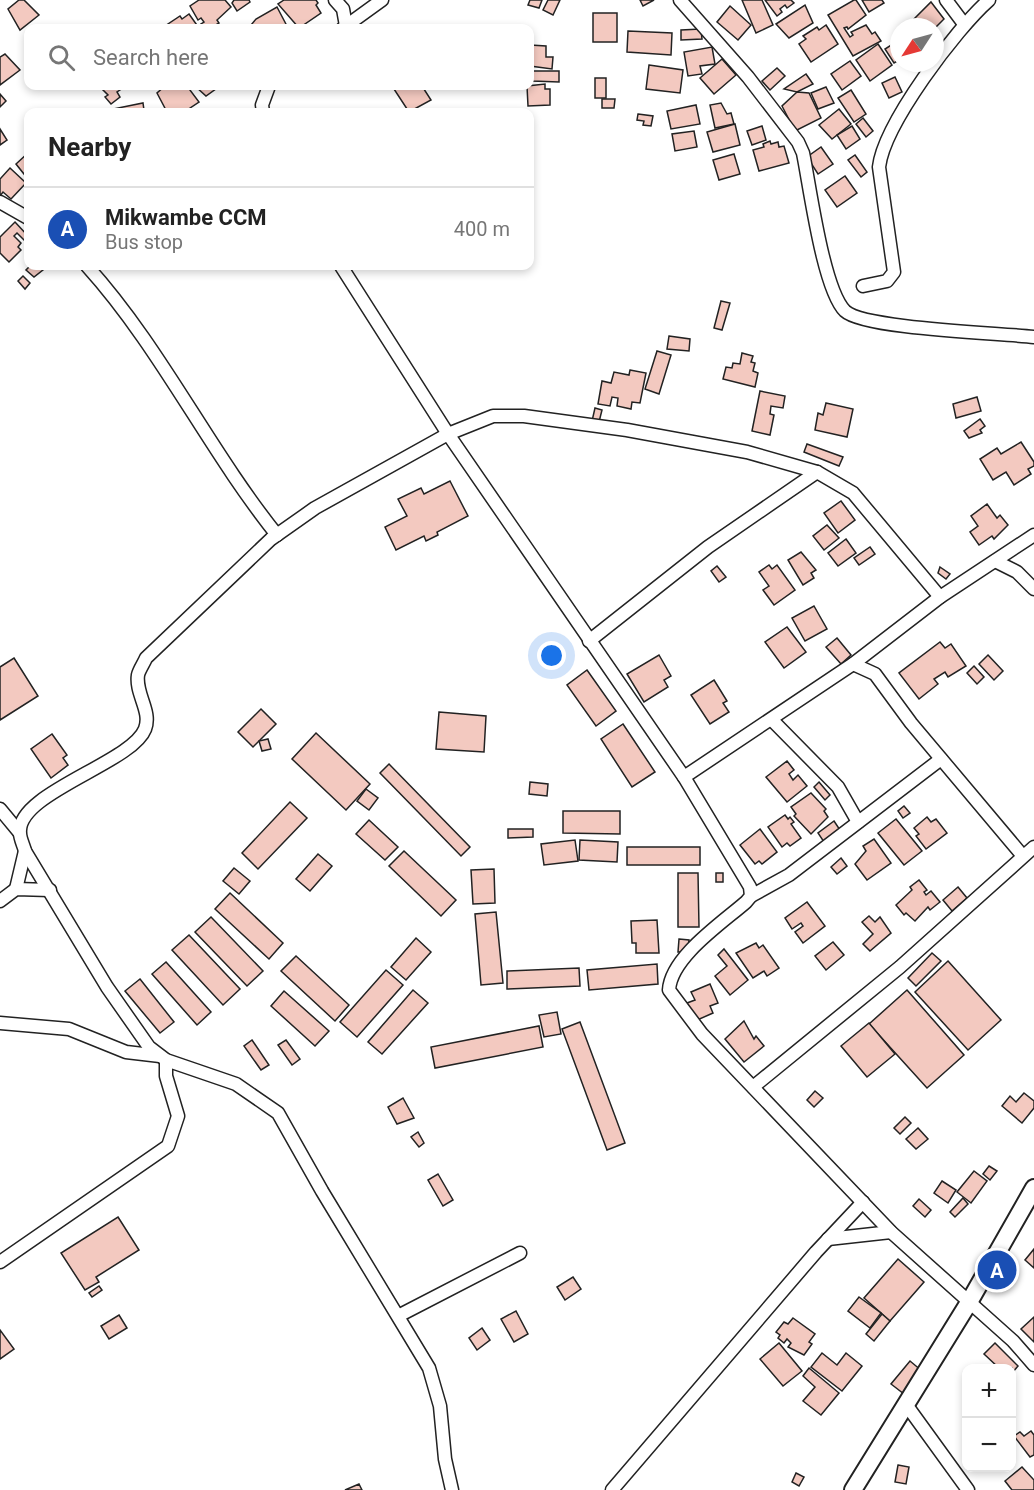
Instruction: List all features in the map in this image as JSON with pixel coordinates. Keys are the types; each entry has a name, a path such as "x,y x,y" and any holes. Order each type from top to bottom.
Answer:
{"main road":[{"path":"853,1490 968,1304 1034,1188"}],"street":[{"path":"335,0 343,9 345,24"},
{"path":"349,24 382,0"},
{"path":"680,0 748,77 798,142 803,153 827,271 839,302 847,313 874,322 1034,337"},
{"path":"946,0 964,24"},
{"path":"863,286 887,281 894,272 879,167 880,155 898,118 964,24 989,0"},
{"path":"262,108 268,90"},
{"path":"0,202 24,216"},
{"path":"91,270 109,290 150,345 216,451 277,535"},
{"path":"344,270 448,434 684,777 740,866 750,887 751,896"},
{"path":"19,832 29,812 50,795 132,744 145,731 147,716 138,675 146,658 277,535 315,508 448,434 493,416 524,416 627,430 747,452 817,472 853,493 940,597"},
{"path":"589,642 708,547 817,472"},
{"path":"684,777 853,664 940,597 1034,535"},
{"path":"994,561 1017,572 1034,589"},
{"path":"875,648 875,674"},
{"path":"853,664 875,674 941,759 1022,855"},
{"path":"771,720 837,787 858,822"},
{"path":"941,759 789,875 751,896 696,946 676,968 669,980 669,990 702,1034 891,1232 968,1304 1013,1341 1034,1365"},
{"path":"0,809 19,832 25,851 107,987 149,1047 163,1058 178,1116 168,1146 0,1262"},
{"path":"753,1087 900,967 994,884 1022,855 1034,847"},
{"path":"16,890 25,851"},
{"path":"0,901 16,890 50,890"},
{"path":"0,1023 69,1029 126,1052 163,1058 236,1084 278,1113 322,1191 400,1315 429,1368 440,1406 445,1459 452,1490"},
{"path":"612,1490 828,1239 863,1202"},
{"path":"828,1239 891,1232"},
{"path":"400,1315 520,1253"},
{"path":"905,1403 968,1490"}],"building":[{"path":"19,0 24,0 39,15 28,24 24,24 20,30 8,9"},
{"path":"199,0 225,0 231,7 217,20 217,24 201,24 204,22 201,18 198,20 190,6"},
{"path":"234,0 249,0 250,2 237,11 232,3"},
{"path":"284,0 316,0 321,13 305,24 296,24 278,4"},
{"path":"530,0 542,0 539,8 528,5"},
{"path":"548,0 560,0 553,15 543,10"},
{"path":"640,0 654,0 643,6"},
{"path":"742,0 762,0 773,25 756,33"},
{"path":"765,0 791,0 794,3 787,8 785,5 777,16"},
{"path":"854,0 866,15 848,29 844,28 850,37 853,35 851,32 866,25 881,41 853,56 828,15"},
{"path":"862,0 882,0 884,3 869,12"},
{"path":"931,2 943,18 915,18"},
{"path":"805,5 813,23 789,38 776,24"},
{"path":"730,6 751,25 738,40 717,22"},
{"path":"277,7 286,24 252,24 256,19"},
{"path":"593,13 617,13 617,42 593,42"},
{"path":"189,14 196,24 168,24 180,16 182,19"},
{"path":"826,25 838,44 811,62 799,44 806,39 803,36 817,27 819,30"},
{"path":"701,29 702,39 681,40 681,30"},
{"path":"628,31 672,33 671,55 627,52"},
{"path":"878,44 890,62 890,66 870,81 856,60"},
{"path":"534,45 546,46 546,57 553,57 552,69 534,67"},
{"path":"890,46 890,57 885,49"},
{"path":"712,47 715,64 700,66 702,74 688,76 684,52"},
{"path":"5,54 20,70 0,85 0,57"},
{"path":"722,59 736,75 714,94 700,78"},
{"path":"850,61 861,76 842,90 831,74"},
{"path":"649,65 683,70 680,93 646,89"},
{"path":"777,68 785,76 770,90 762,81"},
{"path":"534,71 559,71 559,82 534,81"},
{"path":"806,74 813,84 797,92 784,89"},
{"path":"895,77 902,92 889,98 882,83"},
{"path":"595,78 606,78 606,98 595,98"},
{"path":"545,84 545,89 550,89 550,105 528,106 527,90 534,90 534,85"},
{"path":"826,87 834,103 818,109 811,93"},
{"path":"103,90 120,90 117,92 120,97 111,104 105,97 108,95"},
{"path":"160,90 190,90 199,102 190,108 165,108 157,93"},
{"path":"199,90 214,90 206,96"},
{"path":"395,90 425,90 431,100 416,108 406,108"},
{"path":"851,90 866,114 854,122 838,98"},
{"path":"797,92 809,93 821,118 795,131 782,106"},
{"path":"0,94 6,101 0,107"},
{"path":"602,99 615,99 614,108 602,108"},
{"path":"143,103 144,108 118,108"},
{"path":"721,103 727,114 731,113 734,124 715,128 710,105"},
{"path":"696,105 700,124 671,129 667,111"},
{"path":"839,109 851,124 832,139 819,125"},
{"path":"638,114 653,116 651,126 643,125 644,121 637,120"},
{"path":"863,118 873,131 866,137 856,124"},
{"path":"735,124 740,145 713,152 707,132"},
{"path":"762,126 766,140 752,145 747,131"},
{"path":"852,126 860,139 846,149 837,135"},
{"path":"0,129 7,140 0,145"},
{"path":"694,131 697,147 675,151 672,134"},
{"path":"770,141 771,144 778,142 779,147 784,146 789,163 759,171 753,150 764,147 763,144"},
{"path":"821,147 833,164 818,174 807,157"},
{"path":"734,154 740,174 719,180 713,160"},
{"path":"855,155 867,172 861,177 848,160"},
{"path":"24,157 24,174 16,164"},
{"path":"10,168 24,181 24,185 11,199 3,192 0,196 0,179"},
{"path":"845,176 857,193 837,207 825,190"},
{"path":"15,222 24,232 24,240 17,233 14,236 21,243 18,247 21,250 9,262 0,253 0,237"},
{"path":"26,270 43,270 34,277"},
{"path":"23,276 30,283 25,289 18,281"},
{"path":"721,301 730,303 722,330 714,328"},
{"path":"669,336 690,339 689,351 667,349"},
{"path":"657,351 671,355 659,394 645,389"},
{"path":"742,353 753,356 751,362 755,363 753,371 758,373 755,387 723,379 726,367 732,368 733,363 740,364"},
{"path":"630,370 646,373 640,403 632,402 631,409 617,406 618,398 612,397 610,406 598,404 602,381 611,383 614,372 629,375"},
{"path":"760,391 785,396 783,408 771,406 770,414 774,415 770,435 752,431"},
{"path":"977,397 981,411 956,418 953,404"},
{"path":"826,403 853,409 847,437 815,430 818,413 823,415"},
{"path":"595,408 602,410 599,422 592,421"},
{"path":"980,419 985,426 980,430 982,433 969,438 964,431"},
{"path":"1021,442 1034,462 1034,466 1028,469 1031,474 1014,485 1006,472 993,480 980,459 997,448 1001,454"},
{"path":"807,444 843,457 839,466 804,452"},
{"path":"450,481 468,516 437,532 438,535 426,541 424,536 396,550 385,527 407,516 398,499 421,488 424,494"},
{"path":"841,501 855,520 838,533 824,513"},
{"path":"987,504 997,518 1000,515 1008,525 994,539 992,536 979,545 970,532 978,526 971,516"},
{"path":"827,525 839,538 824,550 813,536"},
{"path":"846,539 856,553 838,566 828,553"},
{"path":"870,547 875,554 859,565 854,558"},
{"path":"801,552 816,570 811,573 814,578 803,585 788,560"},
{"path":"769,565 772,569 777,565 795,590 774,605 763,590 769,586 759,572"},
{"path":"717,566 726,577 719,582 711,571"},
{"path":"940,567 950,574 946,579 938,573"},
{"path":"814,606 827,629 805,641 792,618"},
{"path":"787,627 806,652 784,668 765,642"},
{"path":"837,638 851,655 841,664 826,647"},
{"path":"940,642 945,648 951,644 966,666 948,677 945,672 934,679 938,684 919,699 899,673"},
{"path":"659,655 671,676 664,680 668,687 644,702 627,674"},
{"path":"988,655 1003,671 994,680 979,664"},
{"path":"14,658 38,696 0,720 0,667"},
{"path":"974,666 984,677 977,684 967,673"},
{"path":"587,670 616,711 596,726 567,685"},
{"path":"714,680 727,701 723,703 729,712 710,724 691,695"},
{"path":"261,709 276,724 253,747 238,732"},
{"path":"439,712 486,716 484,752 436,749"},
{"path":"623,724 655,772 632,787 601,739"},
{"path":"316,733 370,784 346,810 292,759"},
{"path":"52,734 67,755 63,758 68,765 51,778 31,749"},
{"path":"268,739 271,749 262,751 259,741"},
{"path":"787,761 794,770 789,774 793,780 798,775 807,786 787,802 766,777"},
{"path":"389,764 470,847 461,856 380,773"},
{"path":"530,782 548,784 547,796 529,794"},
{"path":"819,782 830,795 825,800 814,787"},
{"path":"366,789 378,798 369,810 357,801"},
{"path":"811,793 826,809 824,811 828,817 811,834 794,816 796,814 791,807"},
{"path":"290,802 307,818 258,869 242,853"},
{"path":"904,806 910,813 903,818 898,811"},
{"path":"563,811 620,811 620,834 563,833"},
{"path":"785,815 794,822 791,824 801,838 790,846 787,843 782,847 768,827"},
{"path":"927,817 931,822 936,819 947,833 926,849 916,836 919,834 914,828"},
{"path":"896,819 922,851 904,865 878,833"},
{"path":"369,820 398,847 385,860 356,834"},
{"path":"834,821 840,830 824,842 818,833"},
{"path":"508,829 533,829 533,837 508,838"},
{"path":"760,829 777,852 762,864 759,861 755,864 740,845"},
{"path":"874,839 891,863 867,880 855,864 866,851 863,846"},
{"path":"575,840 578,861 544,865 541,844"},
{"path":"580,840 618,842 617,862 579,860"},
{"path":"627,847 700,847 700,865 627,865"},
{"path":"404,851 456,900 441,916 389,866"},
{"path":"318,854 332,866 310,891 296,879"},
{"path":"841,858 847,866 837,874 831,867"},
{"path":"234,868 250,881 239,894 223,881"},
{"path":"494,869 495,903 473,904 471,870"},
{"path":"678,873 698,873 699,927 678,927"},
{"path":"716,873 723,873 723,882 716,882"},
{"path":"919,880 927,890 924,892 926,895 931,891 940,902 930,910 928,907 915,921 906,913 904,915 896,905 912,890 910,887"},
{"path":"958,887 967,898 952,911 943,900"},
{"path":"230,893 283,943 269,959 215,909"},
{"path":"807,902 825,926 803,943 795,932 803,926 801,923 792,929 785,918"},
{"path":"496,912 503,983 481,985 475,914"},
{"path":"869,916 875,922 880,917 891,933 870,951 863,944 873,934 862,922"},
{"path":"211,917 263,971 247,986 195,932"},
{"path":"657,920 659,953 636,953 636,943 632,943 631,921"},
{"path":"189,935 240,989 223,1005 172,950"},
{"path":"416,938 431,952 406,980 391,967"},
{"path":"679,939 689,940 688,952 678,952"},
{"path":"833,942 844,955 826,970 815,956"},
{"path":"756,943 759,948 763,945 779,968 767,976 764,971 753,978 736,953"},
{"path":"724,949 748,980 730,995 715,976 727,966 718,955"},
{"path":"932,953 941,961 916,986 908,978"},
{"path":"296,956 349,1005 335,1021 281,971"},
{"path":"948,961 1001,1020 968,1050 915,992"},
{"path":"166,962 211,1012 197,1025 152,974"},
{"path":"657,964 658,984 589,990 587,970"},
{"path":"579,968 580,986 507,989 507,971"},
{"path":"386,970 403,985 357,1037 340,1022"},
{"path":"140,979 174,1022 160,1033 125,991"},
{"path":"710,984 718,1003 710,1006 713,1013 695,1021 687,1003 695,1000 691,992"},
{"path":"413,990 428,1003 382,1054 368,1042"},
{"path":"907,990 964,1055 927,1088 869,1024"},
{"path":"284,991 329,1031 315,1046 271,1006"},
{"path":"557,1012 561,1034 544,1037 539,1015"},
{"path":"744,1021 754,1039 756,1036 764,1046 744,1062 725,1039"},
{"path":"580,1022 625,1143 607,1150 562,1029"},
{"path":"869,1023 895,1054 867,1077 841,1046"},
{"path":"539,1026 543,1047 435,1068 431,1047"},
{"path":"252,1040 269,1065 261,1070 244,1046"},
{"path":"286,1040 300,1059 292,1065 278,1045"},
{"path":"815,1091 823,1098 814,1107 807,1100"},
{"path":"1024,1093 1034,1101 1034,1108 1022,1123 1002,1106 1010,1096 1016,1102"},
{"path":"403,1098 414,1118 397,1124 388,1107"},
{"path":"905,1117 911,1123 900,1134 894,1128"},
{"path":"918,1128 928,1139 916,1149 906,1139"},
{"path":"418,1132 424,1143 419,1147 411,1137"},
{"path":"989,1166 997,1171 990,1180 983,1174"},
{"path":"974,1171 987,1181 971,1203 957,1192"},
{"path":"438,1174 453,1200 443,1206 428,1180"},
{"path":"942,1181 956,1190 948,1203 934,1193"},
{"path":"963,1198 968,1204 955,1217 950,1212"},
{"path":"919,1199 931,1210 925,1217 913,1206"},
{"path":"118,1217 139,1250 96,1277 99,1282 85,1290 61,1253"},
{"path":"1034,1249 1034,1268 1025,1260"},
{"path":"898,1259 924,1282 890,1321 864,1298"},
{"path":"573,1277 581,1289 565,1300 557,1287"},
{"path":"99,1286 102,1290 92,1297 89,1293"},
{"path":"859,1297 881,1313 870,1328 848,1311"},
{"path":"516,1311 528,1334 514,1342 501,1319"},
{"path":"882,1314 890,1321 874,1341 866,1334"},
{"path":"119,1315 127,1328 109,1339 101,1326"},
{"path":"1034,1317 1034,1342 1021,1329"},
{"path":"793,1318 815,1334 809,1342 812,1344 804,1355 788,1347 791,1343 787,1339 784,1343 778,1338 780,1335 776,1332 784,1322 788,1324"},
{"path":"482,1328 490,1340 477,1350 469,1338"},
{"path":"0,1330 14,1349 0,1359"},
{"path":"779,1343 802,1371 783,1386 760,1359"},
{"path":"995,1343 1016,1364 995,1364 984,1354"},
{"path":"822,1353 837,1365 846,1353 862,1366 842,1391 811,1367"},
{"path":"910,1361 922,1371 904,1394 891,1384"},
{"path":"809,1368 839,1393 821,1415 803,1401 815,1387 803,1376"},
{"path":"1031,1431 1034,1435 1034,1455 1030,1457 1016,1439 1016,1435 1020,1432 1024,1436"},
{"path":"898,1465 909,1467 906,1484 895,1482"},
{"path":"1022,1467 1034,1480 1034,1490 1012,1490 1005,1481"},
{"path":"796,1473 804,1477 799,1486 792,1482"},
{"path":"359,1484 362,1490 345,1490"}],"place":[{"name":"Mikwambe CCM","path":"997,1270"}]}
